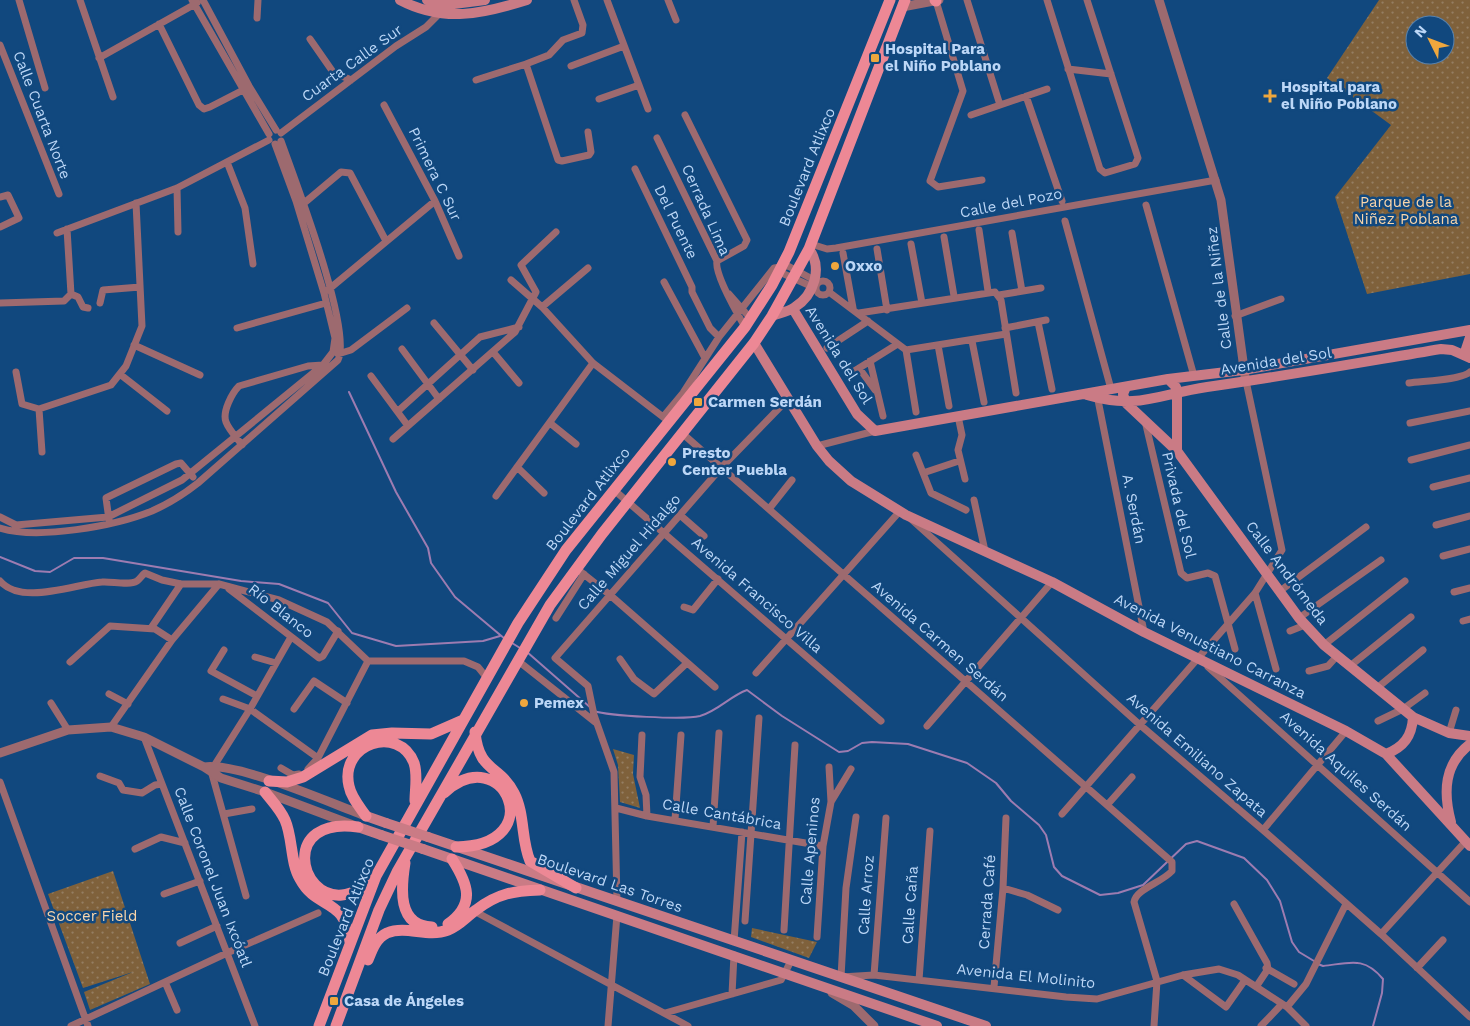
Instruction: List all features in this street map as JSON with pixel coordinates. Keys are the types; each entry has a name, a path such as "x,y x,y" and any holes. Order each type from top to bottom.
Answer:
{"main road":[{"path":"400,0 413,7 438,14 473,14 527,0"},
{"path":"427,0 446,5 485,0"},
{"name":"Boulevard Atlixco","path":"319,1026 376,876 414,805 518,623 566,550 614,490 670,414 748,323 781,268 890,0"},
{"name":"Boulevard Atlixco","path":"336,1026 379,910 406,854 550,605 580,571 628,501 754,343 796,275 810,246 903,4"},
{"path":"793,309 807,296 815,284 815,259 810,246"},
{"name":"Avenida del Sol","path":"772,316 793,309 857,414 875,431 1093,395 1111,389 1168,379 1243,370 1470,330"},
{"path":"1470,337 1466,349 1470,358"},
{"path":"754,343 817,446 829,461 851,481 903,513"},
{"name":"Avenida del Sol","path":"1093,395 1126,403 1150,400 1177,393 1441,349 1452,350 1470,358"},
{"path":"1168,379 1176,387 1177,393 1177,451"},
{"path":"1126,387 1123,394 1126,403"},
{"name":"Calle Andrómeda","path":"1126,403 1145,418 1177,451 1302,622 1324,645 1413,717 1449,733 1470,736"},
{"name":"Avenida Venustiano Carranza","path":"903,513 1052,582 1200,661 1346,731 1386,754 1468,844"},
{"path":"1386,754 1403,744 1409,736 1413,717"},
{"path":"269,781 288,782 303,777 372,735 392,733 431,734 463,720"},
{"path":"475,732 481,758 488,767 507,782 514,794 530,861 576,888"},
{"path":"366,816 352,794 348,774 350,763 356,753 365,746 376,742 398,745 407,752 413,761 416,771 414,805"},
{"path":"1452,825 1445,790 1448,774 1456,759 1470,744"},
{"path":"436,802 458,781 469,777 480,776 491,780 500,786 507,795 510,816 500,835 482,845 456,847"},
{"path":"264,792 285,821 299,879 310,893 343,915 349,930 350,942"},
{"name":"Boulevard Las Torres","path":"366,816 986,1026"},
{"path":"358,827 333,825 318,832 310,841 306,851 308,873 321,890 335,895 354,892 376,876"},
{"name":"Boulevard Las Torres","path":"358,827 937,1026"},
{"path":"406,854 401,894 402,903 410,917 418,924 429,927 448,924 456,918 465,905 467,888 464,878 452,859"},
{"path":"344,1026 377,940 387,933 402,929 428,933 448,930 459,924 490,900 512,891 540,890"}],"street":[{"path":"19,0 46,88"},
{"path":"80,0 114,97"},
{"path":"99,58 160,24 193,2 202,0 246,88"},
{"path":"257,18 258,0"},
{"path":"476,80 549,55 563,40 582,33 583,25 574,0"},
{"path":"607,0 648,109"},
{"path":"668,0 676,20"},
{"path":"903,4 936,0 964,91 930,181 938,188 982,180"},
{"path":"967,0 1000,105"},
{"path":"1047,0 1100,169 1105,173 1138,162 1087,0"},
{"name":"Calle de la Niñez","path":"1062,814 1139,724 1200,661 1228,623 1255,594 1280,555 1282,544 1243,370 1225,222 1216,180 1160,0"},
{"path":"0,518 16,525 109,520 190,474 342,348 331,288 275,137 193,2"},
{"name":"Cuarta Calle Sur","path":"57,233 178,188 275,137 396,46 426,27 438,14"},
{"path":"160,24 199,105 204,109 246,88"},
{"path":"310,39 333,72 351,80"},
{"name":"Calle Cuarta Norte","path":"0,45 59,194"},
{"path":"571,66 624,46"},
{"path":"526,64 558,160 562,161 589,155 591,152 588,132"},
{"path":"1068,69 1110,74"},
{"path":"599,99 639,85"},
{"path":"971,115 1047,89"},
{"path":"1026,96 1062,201"},
{"name":"Primera C Sur","path":"384,105 435,202 459,256"},
{"path":"685,115 747,240 744,246 717,261"},
{"name":"Cerrada Lima","path":"657,138 717,261 717,270 730,303 748,323"},
{"path":"227,162 245,208 253,264"},
{"name":"Del Puente","path":"635,169 692,287 692,292 710,328 719,338"},
{"path":"300,201 341,172 350,173 386,241"},
{"name":"Calle del Pozo","path":"810,246 836,248 1216,180"},
{"path":"178,188 178,232"},
{"path":"0,197 8,195 19,218 0,227"},
{"path":"300,201 335,338 337,353"},
{"path":"324,293 435,202"},
{"path":"16,372 22,404 39,409 111,385 121,375 142,326 136,203"},
{"path":"1146,205 1194,376"},
{"path":"1065,221 1111,389"},
{"path":"0,303 64,301 71,294 67,229"},
{"path":"979,230 988,291"},
{"path":"393,439 473,370 519,326 534,299 536,290 521,265 556,232"},
{"path":"1012,233 1022,291"},
{"path":"944,237 954,296"},
{"path":"911,244 922,303"},
{"path":"877,249 887,310"},
{"path":"843,253 853,308"},
{"path":"542,307 588,268"},
{"path":"512,280 542,307 593,364 670,414 719,338 774,268 781,268 784,274 796,275 815,284 827,283 829,292 853,308 896,345 906,350 972,341 1042,321 1052,389"},
{"path":"664,282 706,358"},
{"path":"815,284 821,295 829,292"},
{"path":"100,302 104,290 140,287"},
{"path":"859,313 887,310 988,291 999,295 1040,288"},
{"path":"71,294 78,296 83,307 88,308"},
{"path":"999,295 1016,393"},
{"path":"1235,316 1280,299"},
{"path":"237,328 326,303"},
{"path":"0,528 15,533 36,533 151,511 182,496 312,385 337,353 407,308"},
{"path":"827,348 868,321"},
{"path":"434,323 473,370"},
{"path":"398,411 480,337 519,326"},
{"path":"972,341 984,402"},
{"path":"134,345 200,375"},
{"path":"848,375 896,345"},
{"path":"938,345 949,406"},
{"path":"402,349 439,399"},
{"path":"906,350 916,412"},
{"path":"493,352 519,383"},
{"path":"870,361 883,416"},
{"path":"496,496 593,364"},
{"path":"242,445 226,422 225,415 234,392 239,386 308,366 323,365"},
{"path":"859,368 877,392"},
{"path":"1409,383 1457,378 1470,372"},
{"path":"121,375 167,411"},
{"path":"371,376 408,426"},
{"name":"A. Serdán","path":"1093,395 1144,632"},
{"name":"Calle Miguel Hidalgo","path":"596,722 588,686 555,658 721,468 788,399"},
{"path":"39,409 42,452"},
{"path":"1410,423 1470,411"},
{"path":"958,416 962,435 958,450 959,461 965,479"},
{"name":"Privada del Sol","path":"1145,418 1181,573 1187,578 1208,573 1215,576 1228,623"},
{"path":"550,423 576,444"},
{"name":"Avenida del Sol","path":"817,446 875,431"},
{"name":"Avenida Carmen Serdán","path":"683,434 1169,859 1172,871 1164,880 1140,891 1135,896 1134,902 1158,982"},
{"path":"1410,460 1470,445"},
{"path":"916,455 931,493 966,510"},
{"path":"923,473 959,461"},
{"path":"109,520 106,498 176,464 181,463 198,483"},
{"path":"517,467 544,493"},
{"path":"1434,487 1470,478"},
{"path":"769,509 792,480"},
{"name":"Avenida Francisco Villa","path":"614,490 881,721"},
{"path":"974,500 985,551"},
{"path":"756,673 903,513"},
{"name":"Avenida Emiliano Zapata","path":"903,513 1139,724 1381,934 1470,1017"},
{"path":"680,515 704,536"},
{"path":"1436,525 1470,516"},
{"path":"1280,591 1366,527"},
{"path":"1443,556 1470,549"},
{"path":"1290,631 1380,560"},
{"path":"556,618 580,571 610,595 715,688"},
{"path":"0,581 10,589 40,593 63,591 100,582 134,582 145,573 162,580 181,584 223,586 279,600 327,622 368,661 464,661 478,667 486,678"},
{"path":"684,607 693,610 718,579"},
{"path":"1324,645 1405,581"},
{"path":"927,726 1052,582"},
{"path":"151,628 181,584"},
{"path":"112,727 172,640 223,586"},
{"name":"Río Blanco","path":"223,586 257,608 319,658 323,656 338,631"},
{"path":"1454,592 1470,588"},
{"path":"1255,594 1276,669"},
{"path":"257,608 265,596"},
{"path":"1350,666 1411,617"},
{"path":"1228,623 1235,649"},
{"path":"70,662 110,626 151,628 172,640"},
{"path":"246,896 224,814 216,773 291,637"},
{"path":"224,650 211,671 257,696"},
{"path":"1376,688 1424,650"},
{"path":"1309,670 1328,666 1336,656"},
{"path":"255,657 276,663"},
{"path":"518,658 596,722 614,772 617,902"},
{"path":"620,659 634,679 654,694 687,663"},
{"path":"281,768 295,775 312,766 318,758 368,661"},
{"name":"Avenida Aquiles Serdán","path":"1200,661 1470,902"},
{"path":"294,709 314,680 347,702"},
{"path":"1378,721 1403,709 1425,693"},
{"path":"109,694 128,704"},
{"path":"223,699 250,709 318,758"},
{"path":"52,703 68,730"},
{"path":"1449,733 1456,710"},
{"path":"745,921 759,718"},
{"path":"0,753 68,730 112,727 144,737 216,773"},
{"path":"1263,830 1346,731"},
{"path":"713,827 719,733"},
{"path":"642,735 640,777 646,795 647,816"},
{"path":"676,820 681,735"},
{"name":"Calle Coronel Juan Ixcóatl","path":"144,737 255,1026"},
{"path":"784,930 791,840 795,745"},
{"name":"Calle Apeninos","path":"817,937 823,846 831,802 829,767"},
{"name":"Boulevard Las Torres","path":"216,773 225,768 269,781 366,816"},
{"path":"831,802 851,769"},
{"name":"Boulevard Las Torres","path":"216,773 358,827"},
{"path":"100,776 119,783 123,790 142,793 155,785 162,784"},
{"path":"1108,804 1132,777"},
{"path":"0,782 87,1023"},
{"name":"Calle Cantábrica","path":"616,808 647,816 823,846"},
{"path":"224,814 252,809"},
{"path":"841,977 846,888 856,817"},
{"name":"Calle Arroz","path":"874,974 886,818"},
{"name":"Cerrada Café","path":"994,987 1003,888 1006,818"},
{"name":"Calle Caña","path":"919,980 930,831"},
{"path":"734,941 742,832"},
{"path":"135,848 161,837 185,843"},
{"path":"1381,934 1436,872 1468,844"},
{"path":"164,894 200,881"},
{"path":"1003,888 1027,894 1058,910"},
{"path":"1234,904 1267,967 1294,984"},
{"path":"1261,1026 1297,997 1313,971 1346,904"},
{"path":"474,911 610,983 683,1025"},
{"path":"71,1026 87,1023 165,982 318,913"},
{"path":"608,1026 617,915"},
{"path":"180,943 217,926"},
{"path":"1417,968 1443,940"},
{"path":"732,994 734,956"},
{"path":"665,1013 781,980 786,974 791,960"},
{"path":"1183,975 1226,1007 1267,967"},
{"name":"Avenida El Molinito","path":"841,977 874,974 1097,999 1183,975 1218,969 1232,972 1285,1006 1306,1026"},
{"path":"165,982 177,1010"},
{"path":"1158,982 1155,1022 1163,1026"},
{"path":"821,987 854,1006 874,1026"}],"green space":[{"name":"Parque de la Niñez Poblana","path":"1379,0 1470,0 1470,274 1367,294 1335,197 1391,125 1327,78"},
{"path":"613,749 634,755 633,774 640,808 620,802 618,765"},
{"name":"Soccer Field","path":"113,871 150,984 90,1010 84,992 133,972 83,988 48,894"},
{"path":"752,928 817,942 809,958 751,937"}],"waterway":[{"path":"349,392 396,492 428,548 431,563 455,597 505,639"},
{"path":"0,557 35,571 50,572 74,558 103,558 241,581 279,584 328,603 352,633 396,646 483,641 500,636"},
{"path":"512,643 520,648"},
{"path":"527,652 591,708"},
{"path":"594,711 647,717 679,718 700,716 713,711 747,690 782,716 839,752 848,751 862,743 908,744 967,763 996,783 1011,801 1039,825 1046,835 1054,867 1062,876 1100,895 1118,893 1143,885 1186,844 1197,841 1244,858 1267,880 1280,901 1292,942 1299,952 1314,961"},
{"path":"1318,964 1323,966 1349,963 1363,964 1383,979 1382,993 1373,1026"}],"place":[{"name":"Hospital Para el Niño Poblano","path":"875,58"},
{"name":"Hospital para el Niño Poblano","path":"1270,96"},
{"name":"Oxxo","path":"835,266"},
{"name":"Carmen Serdán","path":"698,402"},
{"name":"Presto Center Puebla","path":"672,462"},
{"name":"Pemex","path":"524,703"},
{"name":"Casa de Ángeles","path":"334,1001"}]}
